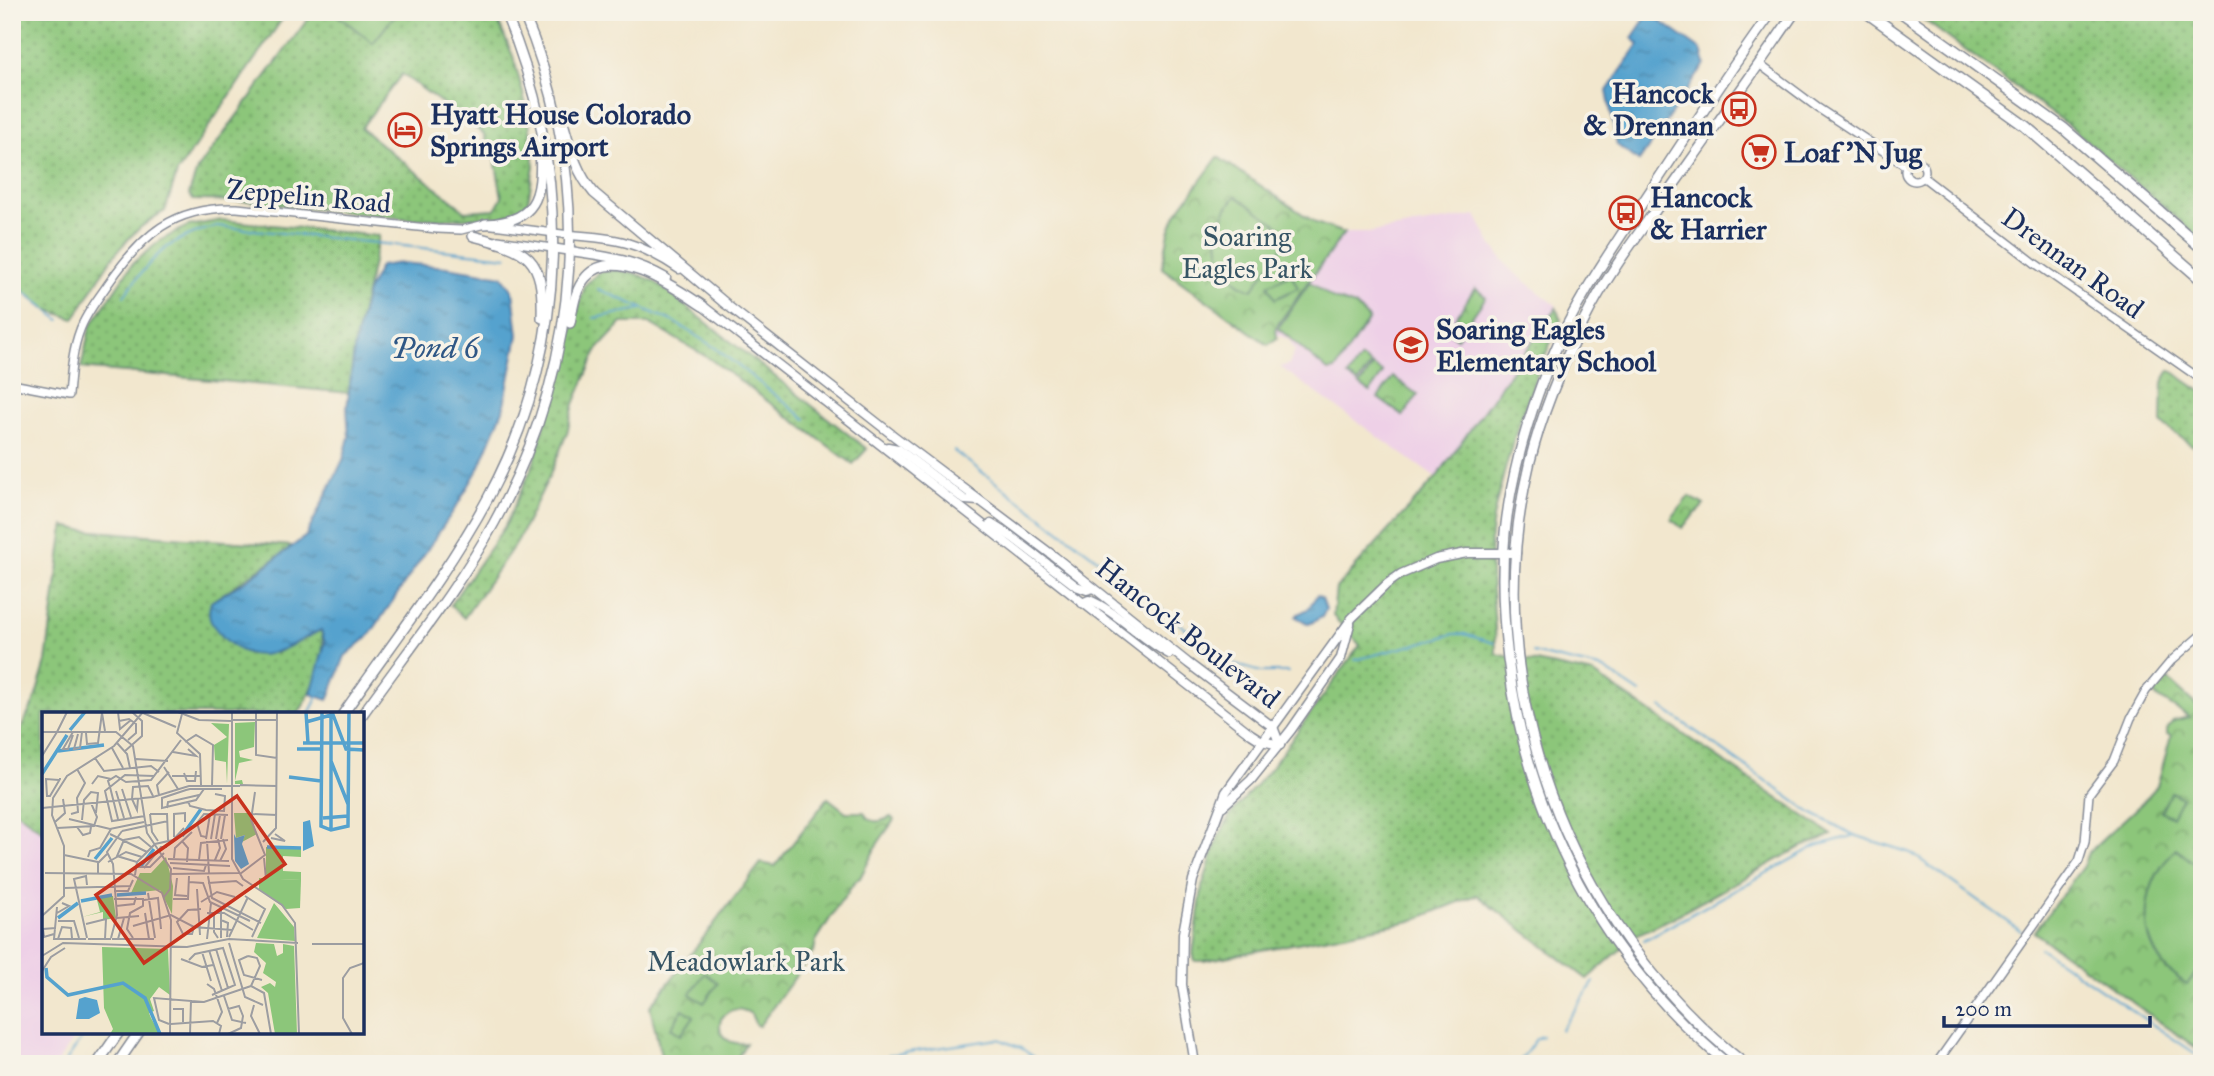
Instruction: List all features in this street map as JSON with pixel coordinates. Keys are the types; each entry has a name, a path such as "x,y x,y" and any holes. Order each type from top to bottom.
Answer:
{"highway":[{"path":"1866,12 2034,133 2202,281"},
{"path":"1901,12 2063,128 2202,248"}],"main road":[{"path":"344,712 437,580 480,513 512,447 536,374 548,316 553,233 547,152 536,97 505,12"},
{"path":"523,12 575,164 585,183 601,201 726,304"},
{"path":"1728,1064 1689,1031 1642,978 1593,909 1563,855 1537,791 1516,708 1504,627 1504,553 1514,473 1529,421 1559,343 1607,256 1737,60 1772,12"},
{"path":"1745,1064 1721,1044 1675,997 1631,946 1610,917 1566,835 1544,776 1525,702 1516,635 1516,553 1530,461 1551,397 1586,317 1615,268 1795,12"},
{"path":"540,418 565,321 570,235 564,161 542,65"},
{"path":"485,224 501,224 518,219 526,213 537,196 541,168 536,97"},
{"name":"Hancock Boulevard","path":"570,235 626,241 640,246 684,272 1273,727 1279,745"},
{"path":"473,236 518,250 533,262 541,286 542,316 536,374"},
{"name":"Hancock Boulevard","path":"552,247 607,255 641,265 669,280 1262,741 1279,745"},
{"path":"364,712 454,586 493,524 528,450 560,363 576,295 590,273 606,265 634,269 664,282 704,306"},
{"path":"804,384 816,389 880,437 894,436"},
{"path":"885,447 894,436"},
{"path":"885,447 898,449 965,500 979,501"},
{"path":"964,508 1013,537 1076,586 1087,590 1094,589"},
{"path":"1195,1064 1182,985 1183,933 1193,880 1226,792 1352,618 1387,584 1436,559 1467,553 1516,553"},
{"path":"1082,603 1089,600 1100,605 1156,646 1188,663"},
{"path":"1221,808 1251,780 1279,745 1340,658 1352,618"},
{"path":"97,1064 118,1034"},
{"path":"117,1064 138,1034"}],"street":[{"path":"1759,64 1818,108 1906,166"},
{"path":"1912,162 1921,163 1924,168 1923,177 1910,180 1906,175 1906,166 1912,162"},
{"name":"Drennan Road","path":"1923,177 2036,264 2202,380"},
{"name":"Zeppelin Road","path":"12,384 69,395 74,352 80,331 90,310 135,247 155,231 180,218 209,209 237,208 461,230 485,224 570,235"},
{"path":"461,230 473,236 552,247"},
{"path":"1936,1064 2079,861 2085,842 2089,794 2114,761 2140,701 2171,661 2202,634"}],"shaded area":[{"name":"Soaring Eagles Elementary School","path":"1476,215 1492,245 1510,269 1557,306 1436,478 1280,367 1289,364 1295,351 1289,340 1276,334 1276,328 1344,233 1368,233"},
{"path":"12,808 42,830 42,1034 77,1034 56,1064 12,1064"}],"green space":[{"path":"23,12 287,12 177,173 165,211 135,232 112,258 74,319 46,309 12,282 12,27"},
{"path":"313,12 334,12 373,42 397,12 494,12 513,56 528,112 534,166 528,201 524,208 500,218 410,219 248,201 193,200 189,194 197,170","holes":["402,74 484,134 489,153 495,159 502,197 495,209 465,211 361,128"]},
{"path":"334,12 397,12 373,43"},
{"path":"1913,12 2202,12 2202,240 2072,128"},
{"name":"Soaring Eagles Park","path":"1218,157 1316,223 1344,233 1276,327 1277,338 1268,345 1162,268 1169,232 1176,214"},
{"path":"1236,196 1288,232 1289,237 1252,290 1238,283 1229,273 1219,248 1222,220"},
{"path":"222,220 379,236 355,342 349,393 81,368 90,327 133,263 161,240 188,226"},
{"path":"614,270 634,273 654,281 867,449 853,464 710,359 649,323 622,323 597,350 574,404 567,433 549,477 518,540 464,618 450,605 505,526 533,465 585,285 599,272"},
{"path":"1291,274 1298,288 1275,299 1268,285"},
{"path":"1310,282 1334,299 1355,306 1369,319 1335,370 1328,371 1278,328"},
{"path":"1475,288 1486,297 1457,338 1447,331"},
{"path":"1556,308 1561,320 1521,417 1493,521 1491,565 1496,654 1594,674 1832,835 1799,848 1638,934 1587,979 1477,895 1411,921 1195,961 1193,954 1202,887 1218,838 1231,814 1270,769 1360,645 1333,616 1336,588 1436,478"},
{"path":"1361,358 1371,365 1358,383 1348,376"},
{"path":"1373,366 1383,373 1370,392 1360,385"},
{"path":"2170,370 2202,392 2202,461 2200,451 2162,424 2163,382"},
{"path":"1393,377 1418,395 1403,416 1378,398"},
{"path":"1689,496 1704,505 1682,528 1671,519"},
{"path":"64,526 81,530 293,546 211,602 276,653 321,630 323,640 321,662 314,684 299,712 42,712 42,830 12,808 12,747 34,702 46,662"},
{"path":"2166,678 2197,706 2202,703 2202,1052 2034,932 2083,866 2088,853 2157,786 2171,736 2167,734 2167,729 2173,721 2189,717 2153,694"},
{"path":"2171,792 2182,798 2172,817 2161,811"},
{"name":"Meadowlark Park","path":"828,798 846,812 864,812 872,821 891,817 894,820 878,843 860,878 854,882 816,941 814,951 759,1026 751,1014 743,1010 731,1011 721,1019 722,1035 735,1043 746,1043 734,1064 663,1064 650,1007 761,863 775,866"},
{"path":"2176,849 2202,869 2202,967 2187,984 2167,970 2156,953 2147,922 2151,891 2165,862"},
{"path":"705,973 718,983 704,1003 690,994"},
{"path":"683,1009 694,1016 681,1035 671,1028"}],"water":[{"path":"1649,13 1701,50 1705,64 1639,161 1617,145 1607,91 1639,44 1632,38"},
{"name":"Pond 6","path":"401,263 502,276 513,291 518,335 503,410 480,466 458,504 369,636 345,656 328,700 311,694 325,643 321,630 271,653 247,653 222,636 210,621 211,602 250,578 306,536 343,460 349,437 347,408 355,342 367,292 380,266"},
{"path":"1317,595 1322,598 1326,609 1322,617 1309,624 1296,617 1308,609"}],"waterway":[{"path":"124,296 163,250 186,236 217,226 507,257"},
{"path":"12,282 60,320"},
{"path":"598,289 674,322 714,347 806,419"},
{"path":"594,318 641,309"},
{"path":"954,451 1100,561"},
{"path":"1125,580 1229,663 1261,672 1288,672"},
{"path":"1355,660 1454,634 1464,634 1494,643"},
{"path":"1533,653 1604,669 1640,693"},
{"path":"310,712 318,696"},
{"path":"1661,707 1813,814 1854,835 1911,853 2021,931"},
{"path":"1644,940 1816,846 1852,836"},
{"path":"2040,948 2202,1058"},
{"path":"1561,1030 1594,982"},
{"path":"64,1064 85,1034"},
{"path":"1518,1064 1536,1039 1542,1036"},
{"path":"888,1055 999,1039 1021,1048 1044,1064"},
{"path":"831,1064 871,1057"}],"place":[{"name":"Hancock & Drennan","path":"1739,109"},
{"name":"Hyatt House Colorado Springs Airport","path":"405,130"},
{"name":"Loaf 'N Jug","path":"1759,152"},
{"name":"Hancock & Harrier","path":"1626,213"},
{"name":"Soaring Eagles Elementary School","path":"1411,345"}]}
